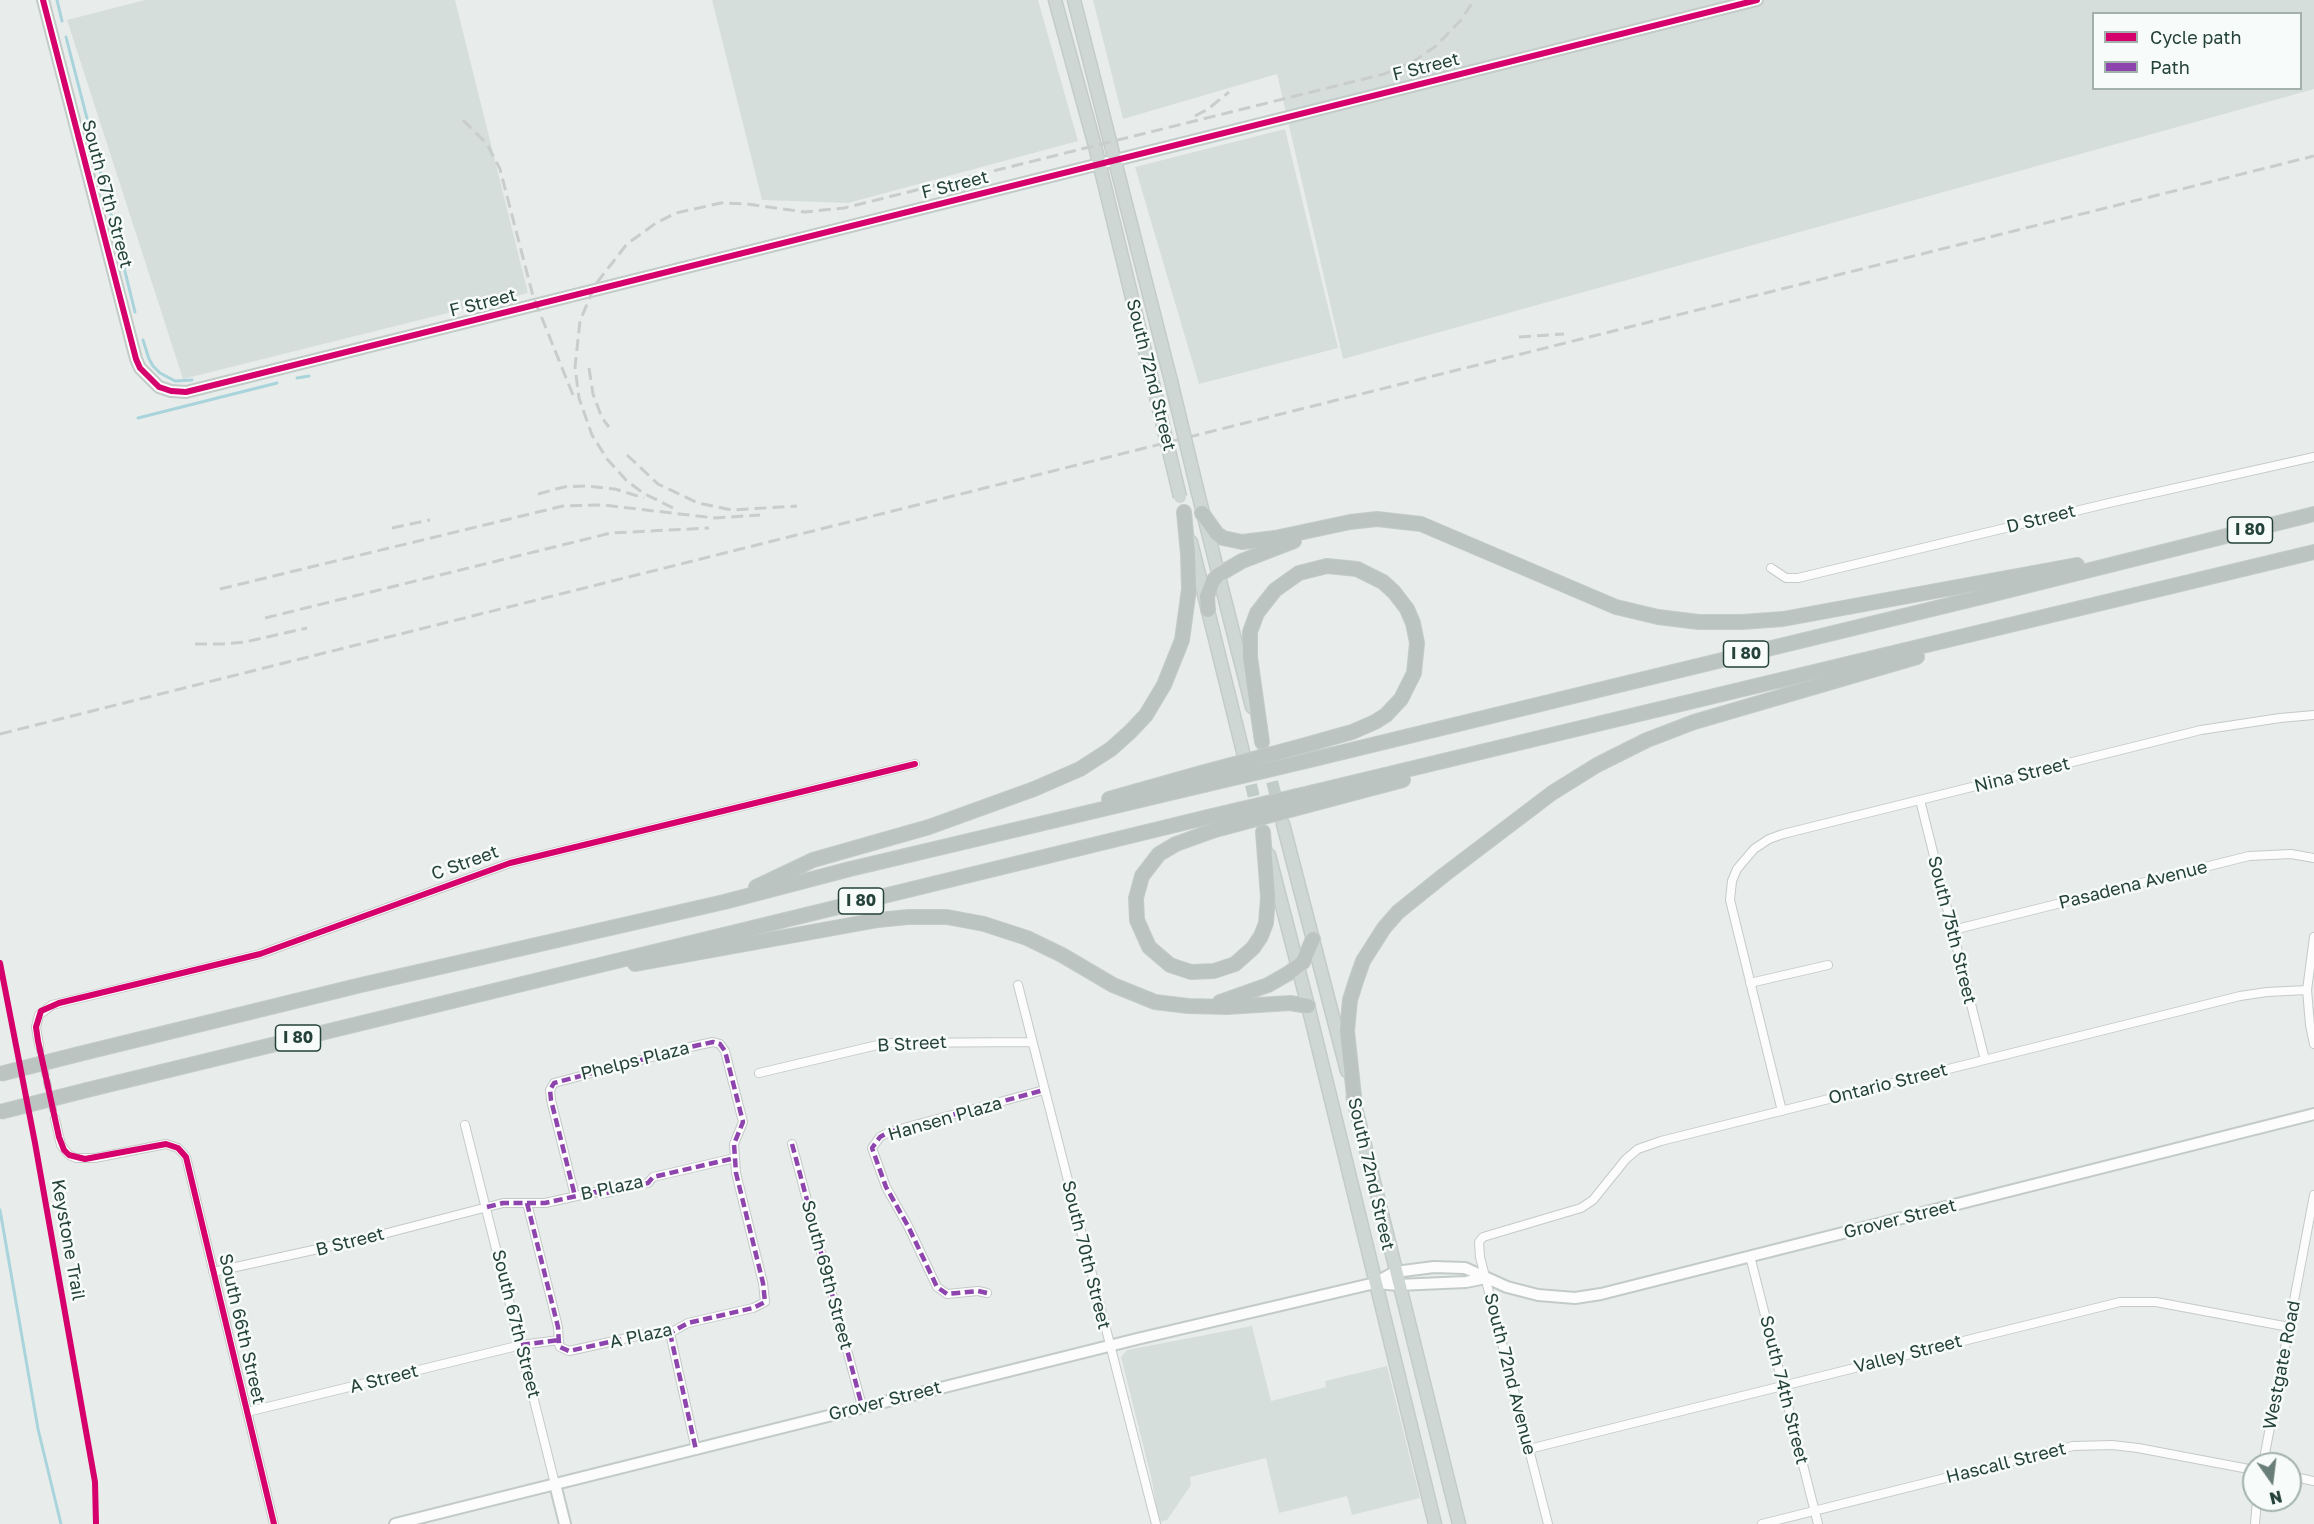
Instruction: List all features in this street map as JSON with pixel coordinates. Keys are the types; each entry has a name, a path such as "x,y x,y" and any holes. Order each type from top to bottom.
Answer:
{"highway":[{"path":"724,902 813,860 929,827 1023,794 1080,769 1111,749 1146,715 1164,686 1177,656 1185,622 1189,589 1184,512"},
{"path":"1202,513 1217,534 1223,538 1242,542 1275,538 1350,522 1377,519 1406,521 1435,529 1616,607 1658,617 1699,622 1782,619 2185,546"},
{"name":"I 80","path":"0,1074 361,985 724,902 969,841 1203,779 1306,760 2314,514"},
{"path":"1208,610 1207,596 1213,581 1218,574 1242,561 1285,544 1377,519"},
{"name":"I 80","path":"0,1112 510,986 1214,823 1563,733 2314,552"},
{"path":"1203,779 1352,732 1386,715 1401,699 1414,673 1417,651 1416,636 1407,609 1383,582 1357,569 1327,566 1299,573 1280,585 1260,607 1252,626 1249,647 1262,745"},
{"path":"1355,1105 1348,1051 1348,1021 1356,981 1373,944 1398,912 1552,793 1623,751 1694,722 2122,599"},
{"path":"1214,823 1159,854 1142,876 1136,898 1137,920 1149,947 1170,964 1191,972 1214,971 1234,964 1250,952 1261,936 1266,923 1268,897 1262,831"},
{"path":"510,986 878,920 928,916 966,919 1008,931 1046,946 1113,985 1142,998 1172,1006 1227,1007 1273,1003 1308,1006"},
{"path":"1203,1007 1245,995 1269,985 1299,967 1313,939"}],"main road":[{"name":"South 72nd Street","path":"1055,0 1099,164 1243,752"},
{"name":"South 72nd Street","path":"1074,0 1116,159 1202,513 1262,745"},
{"name":"South 72nd Street","path":"1282,824 1355,1105 1459,1524"},
{"name":"South 72nd Street","path":"1262,831 1299,967 1435,1524"}],"street":[{"name":"South 67th Street","path":"43,0 136,359 140,368 159,387"},
{"name":"F Street","path":"159,387 178,392 193,392 1757,0"},
{"name":"D Street","path":"1771,568 1786,578 1798,578 2140,495 2314,457"},
{"name":"Nina Street","path":"1750,983 1731,900 1732,881 1741,863 1754,849 1769,839 2201,730 2314,715"},
{"name":"C Street","path":"39,1045 37,1020 41,1011 52,1005 260,954 510,863 915,764"},
{"name":"South 75th Street","path":"1920,800 1985,1060"},
{"name":"Pasadena Avenue","path":"1953,930 2249,856 2291,854 2314,858"},
{"path":"2314,937 2307,990 2314,1044"},
{"path":"1782,1111 1750,983 1828,965"},
{"name":"South 70th Street","path":"1018,985 1156,1524"},
{"name":"Ontario Street","path":"1495,1233 1581,1209 1593,1200 1626,1159 1644,1147 2240,996 2307,990"},
{"name":"Phelps Plaza","path":"574,1196 551,1100 552,1086 556,1081 690,1047 713,1042 720,1044 725,1051 743,1122 734,1144 735,1158"},
{"name":"B Street","path":"759,1073 886,1043 1032,1042"},
{"name":"Hansen Plaza","path":"987,1293 978,1291 959,1294 943,1292 937,1287 882,1179 872,1148 880,1137 889,1132 1044,1090"},
{"name":"Grover Street","path":"395,1524 1110,1346 1375,1283 1395,1272 1434,1267 1465,1268 1532,1294 1575,1298 1611,1292 2314,1114"},
{"name":"South 66th Street","path":"55,1119 61,1145 69,1155 86,1159 158,1144 174,1146 182,1152 189,1164 274,1524"},
{"name":"South 67th Street","path":"465,1125 565,1524"},
{"name":"South 69th Street","path":"792,1144 862,1407"},
{"name":"B Plaza","path":"486,1208 503,1203 545,1203 595,1192 602,1194 648,1183 653,1177 735,1158"},
{"name":"A Plaza","path":"521,1345 559,1340 560,1347 571,1351 650,1333 670,1333 688,1323 753,1308 765,1302 763,1282 736,1173 735,1158"},
{"name":"Westgate Road","path":"2265,1452 2314,1195"},
{"path":"527,1203 559,1340"},
{"name":"B Street","path":"213,1272 368,1238 486,1208"},
{"name":"South 72nd Avenue","path":"1495,1233 1486,1235 1479,1242 1480,1257 1548,1524"},
{"name":"South 74th Street","path":"1750,1256 1818,1524"},
{"name":"Grover Street","path":"1375,1283 1398,1285 1466,1282 1486,1278"},
{"name":"Valley Street","path":"1529,1449 2120,1302 2156,1302 2289,1327"},
{"path":"670,1333 696,1450"},
{"name":"A Street","path":"247,1412 521,1345"},
{"name":"Hascall Street","path":"1761,1524 2073,1446 2112,1445 2138,1448 2242,1468"}],"shaded area":[{"path":"145,0 455,0 528,293 183,379 67,20"},
{"path":"712,0 1038,0 1078,141 848,203 762,200"},
{"path":"1093,0 2314,0 2314,89 1343,359 1277,74 1123,119"},
{"path":"1285,129 1338,348 1199,384 1135,167"},
{"path":"1252,1326 1271,1401 1326,1387 1325,1381 1387,1366 1420,1498 1352,1515 1347,1496 1279,1513 1266,1458 1190,1477 1191,1485 1167,1520 1159,1522 1152,1481 1121,1357 1127,1350"}],"waterway":[{"path":"57,0 62,21"},
{"path":"66,37 90,130"},
{"path":"99,166 135,312"},
{"path":"143,340 149,359 160,373 175,381 192,380"},
{"path":"297,378 309,376"},
{"path":"138,418 277,383"},
{"path":"0,1210 38,1429 61,1524"}],"tunnel":[{"path":"1263,747 1279,808"},
{"path":"1247,767 1258,815"},
{"path":"39,1045 55,1119"}],"railway":[{"path":"673,508 643,493 626,480 607,459 592,435 579,398 575,367 580,321 595,285 627,244 656,223 676,213 721,203 805,212 844,208 1384,74 1411,63 1436,46 1461,20 1474,0"},
{"path":"1195,116 1229,92"},
{"path":"463,120 487,144 500,169 533,296 575,400"},
{"path":"0,734 2314,156"},
{"path":"1519,337 1564,334"},
{"path":"589,368 593,394 602,418 609,427"},
{"path":"627,455 658,484 698,503 732,510 797,506"},
{"path":"538,494 564,487 585,486 615,489 644,498"},
{"path":"220,589 563,506 603,505 715,518 760,515"},
{"path":"392,528 430,520"},
{"path":"265,618 611,533 709,528"},
{"path":"195,644 245,642 307,628"}],"marked path":[{"path":"527,1203 558,1327 559,1344 560,1347 569,1351 650,1333 670,1333 688,1323 753,1308 765,1302 763,1283 736,1173 734,1144 743,1122 725,1051 720,1044 713,1042 690,1047 554,1083 550,1090 551,1100 575,1196"},
{"path":"987,1293 978,1291 947,1294 937,1287 908,1226 886,1187 872,1148 880,1137 889,1132 1044,1090"},
{"path":"792,1144 862,1406"},
{"path":"487,1207 503,1203 545,1203 595,1192 602,1194 648,1183 653,1177 735,1158"},
{"path":"670,1333 696,1450"},
{"path":"521,1345 559,1340"}],"cycle path":[{"path":"43,0 136,359 140,368 159,387 186,392 1757,0"},
{"path":"274,1524 186,1157 178,1148 166,1144 85,1159 69,1155 64,1150 59,1137 38,1041 36,1027 41,1011 59,1003 260,954 510,863 915,764"},
{"name":"Keystone Trail","path":"0,963 35,1143 95,1482 96,1524"}]}
